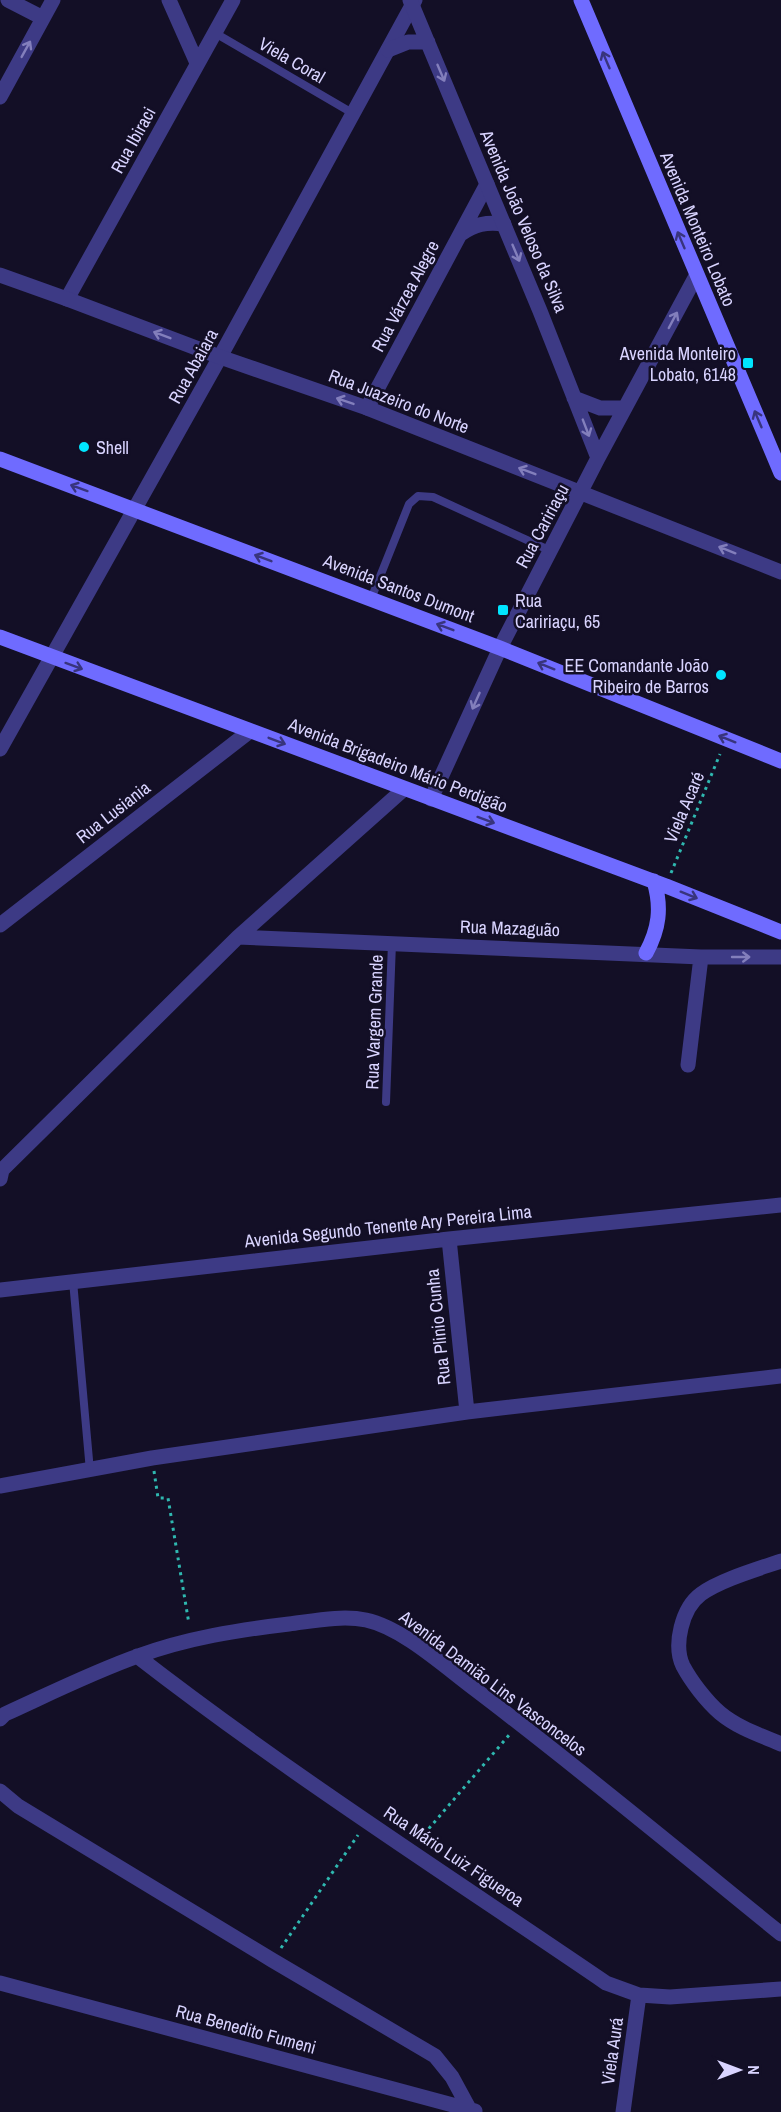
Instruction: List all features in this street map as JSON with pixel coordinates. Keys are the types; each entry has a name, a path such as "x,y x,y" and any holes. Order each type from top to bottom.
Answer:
{"main road":[{"name":"Avenida Monteiro Lobato","path":"581,0 781,473"},
{"name":"Avenida Santos Dumont","path":"0,459 371,598 781,761"},
{"name":"Avenida Brigadeiro Mário Perdigão","path":"0,637 660,884 781,932"},
{"path":"646,953 654,938 660,908 660,884"}],"street":[{"path":"8,0 43,18"},
{"path":"0,97 53,0"},
{"path":"169,0 197,63"},
{"name":"Rua Ibiraci","path":"68,299 233,0"},
{"name":"Avenida João Veloso da Silva","path":"413,2 598,458"},
{"name":"Rua Abaiara","path":"0,749 220,357 413,2"},
{"path":"388,50 408,42 428,42"},
{"name":"Rua Várzea Alegre","path":"367,408 487,184"},
{"name":"Rua Várzea Alegre","path":"460,234 482,223 504,224"},
{"name":"Rua Juazeiro do Norte","path":"0,275 220,357 367,408 781,572"},
{"name":"Rua Caririaçu","path":"431,799 500,648 598,458 696,276"},
{"path":"574,398 600,408 625,408"},
{"name":"Rua Lusiania","path":"0,925 250,731"},
{"path":"1,1173 238,937 404,789"},
{"name":"Rua Mazaguão","path":"238,937 701,957 781,957"},
{"path":"688,1065 701,957"},
{"name":"Avenida Segundo Tenente Ary Pereira Lima","path":"0,1290 448,1239 781,1205"},
{"name":"Rua Plinio Cunha","path":"448,1239 467,1412"},
{"path":"0,1486 152,1458 467,1412 781,1376"},
{"path":"781,1561 730,1580 700,1595 684,1614 679,1639 682,1664 719,1712 746,1730 781,1744"},
{"name":"Avenida Damião Lins Vasconcelos","path":"0,1719 5,1714 137,1656 191,1639 291,1623 336,1619 364,1620 388,1627 519,1723 781,1934"},
{"name":"Rua Mário Luiz Figueroa","path":"137,1656 368,1821 606,1983 639,1995 670,1997 781,1989"},
{"path":"0,1791 18,1806 435,2056 474,2111"},
{"name":"Rua Benedito Fumeni","path":"0,1983 474,2111"},
{"name":"Viela Aurá","path":"623,2112 639,1995"}],"lane":[{"name":"Viela Coral","path":"215,33 354,114"},
{"path":"371,598 409,504 418,496 434,497 551,551"},
{"name":"Rua Vargem Grande","path":"386,1102 392,943"},
{"path":"73,1281 90,1471"}],"path":[{"name":"Viela Acaré","path":"660,884 727,739"},
{"path":"152,1458 158,1498 168,1498 191,1639"},
{"path":"411,1850 519,1723"},
{"path":"272,1960 368,1821"}],"place":[{"name":"Avenida Monteiro Lobato, 6148","path":"748,363"},
{"name":"Shell","path":"84,447"},
{"name":"Rua Caririaçu, 65","path":"503,610"},
{"name":"EE Comandante João Ribeiro de Barros","path":"721,675"}]}
